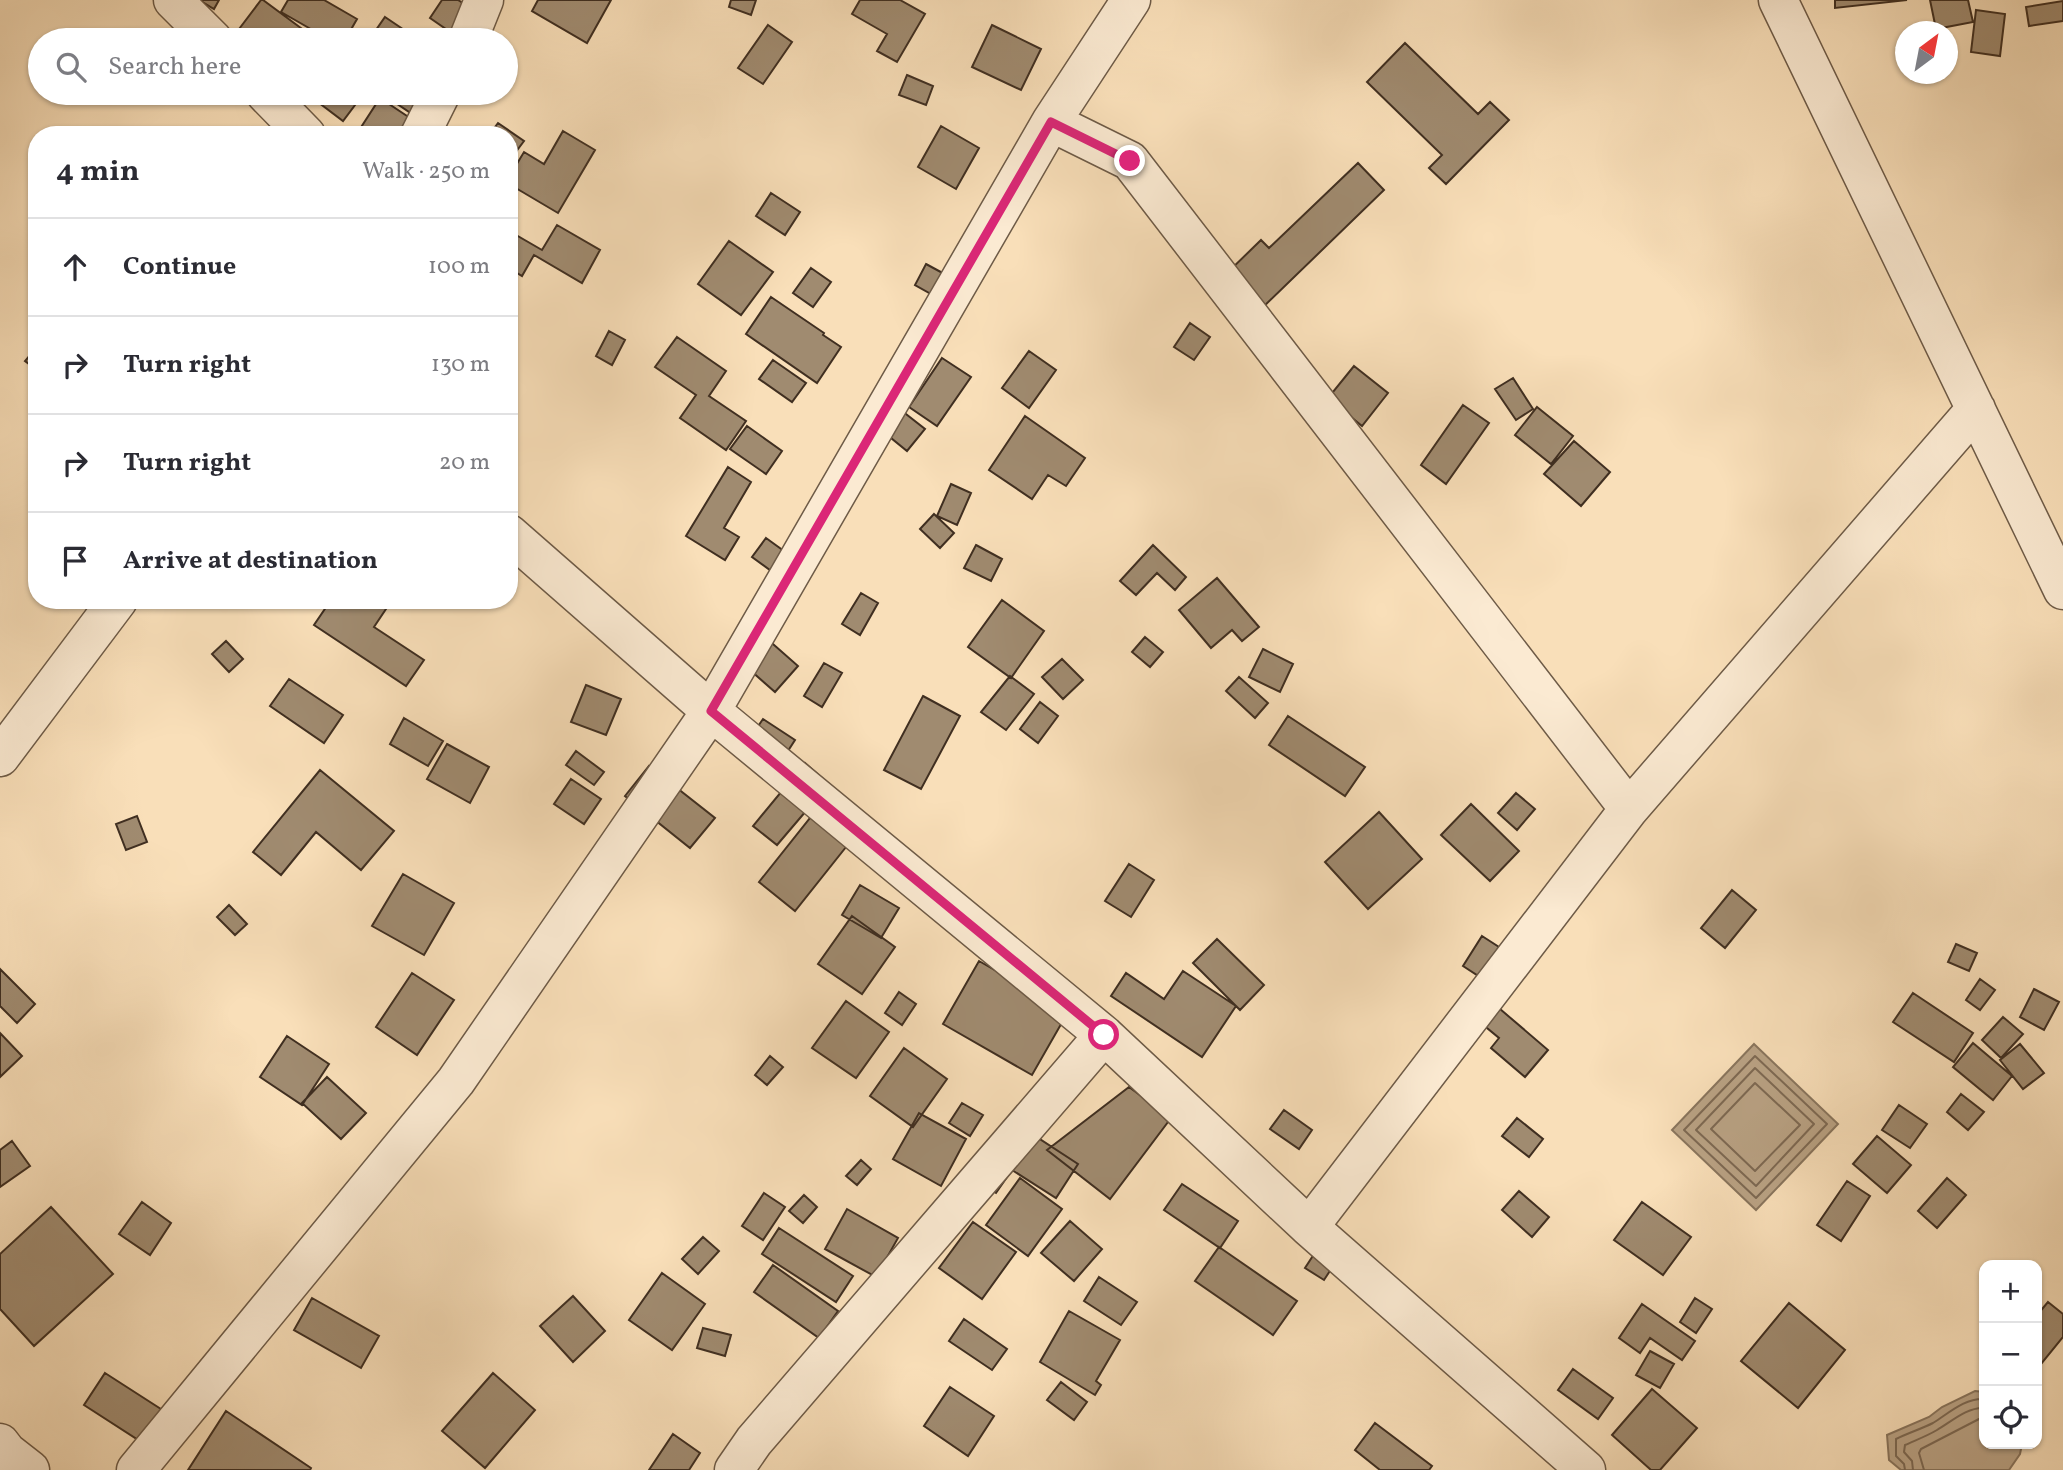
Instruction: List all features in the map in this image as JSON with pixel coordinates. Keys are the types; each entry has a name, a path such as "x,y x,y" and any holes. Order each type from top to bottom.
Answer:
{"street":[{"path":"173,0 201,28"},
{"path":"473,28 484,0"},
{"path":"136,1470 456,1081 711,711 1051,122 1131,0"},
{"path":"1778,0 2063,590"},
{"path":"277,105 297,126"},
{"path":"424,126 435,105"},
{"path":"1051,122 1130,161 1629,809"},
{"path":"1308,1227 1629,809 1976,409"},
{"path":"518,542 711,711 1104,1035 1308,1227 1586,1470"},
{"path":"0,757 111,609"},
{"path":"734,1470 754,1441 1104,1035"},
{"path":"0,1443 30,1470"}],"water":[{"path":"1754,1044 1838,1124 1756,1210 1672,1130"},
{"path":"1979,1391 1979,1449 2021,1449 2009,1470 1901,1470 1889,1460 1887,1435 1929,1417 1942,1407"}],"building":[{"path":"199,0 219,0 214,9"},
{"path":"263,0 301,28 240,28"},
{"path":"288,0 324,0 357,19 352,28 309,28 281,12"},
{"path":"442,0 458,0 477,12 466,28 444,28 430,18"},
{"path":"538,0 611,0 587,43 532,11"},
{"path":"731,0 756,0 751,15 729,7"},
{"path":"860,0 900,0 925,14 897,62 877,51 887,34 852,14"},
{"path":"1835,0 1907,0 1835,8"},
{"path":"1930,0 1968,0 1973,22 1958,25 1958,21 1934,21"},
{"path":"2063,1 2063,21 2029,26 2026,7"},
{"path":"1976,10 2005,14 2000,56 1971,52"},
{"path":"385,17 401,28 377,28"},
{"path":"768,25 792,42 763,84 738,68"},
{"path":"992,25 1041,49 1021,90 972,67"},
{"path":"1405,43 1478,114 1490,102 1509,120 1446,184 1429,168 1442,155 1367,82"},
{"path":"907,75 933,86 926,105 899,95"},
{"path":"322,105 355,105 343,121"},
{"path":"375,105 390,105 422,126 362,126"},
{"path":"399,105 431,105 421,120"},
{"path":"941,126 979,148 956,189 918,167"},
{"path":"563,131 595,150 558,213 518,189 518,162 524,152 544,164"},
{"path":"518,137 524,141 518,149"},
{"path":"1358,163 1384,190 1258,312 1224,276 1261,240 1269,248"},
{"path":"771,193 800,212 785,235 756,216"},
{"path":"557,225 600,250 582,283 534,255 522,276 518,274 518,236 542,250"},
{"path":"729,241 773,272 741,315 698,284"},
{"path":"926,264 950,277 938,298 915,285"},
{"path":"811,268 831,282 813,307 793,293"},
{"path":"771,297 841,347 817,383 746,334"},
{"path":"1190,323 1210,337 1194,360 1174,347"},
{"path":"609,331 625,340 612,365 596,356"},
{"path":"677,337 726,371 709,396 746,421 726,450 680,418 696,395 655,367"},
{"path":"1029,351 1056,370 1029,408 1002,388"},
{"path":"942,358 971,377 937,426 909,407"},
{"path":"773,360 806,383 792,402 759,379"},
{"path":"1354,366 1388,393 1362,426 1328,398"},
{"path":"1513,378 1533,409 1516,420 1495,389"},
{"path":"1463,405 1489,423 1446,484 1421,465"},
{"path":"897,407 925,429 907,451 880,429"},
{"path":"1537,407 1573,436 1551,464 1515,435"},
{"path":"1025,416 1085,458 1066,486 1048,475 1032,499 989,470"},
{"path":"747,426 782,451 766,474 730,449"},
{"path":"1574,441 1610,472 1581,506 1544,474"},
{"path":"728,467 751,482 724,528 739,537 725,560 686,536"},
{"path":"951,484 971,493 957,525 937,516"},
{"path":"934,514 954,533 940,548 920,529"},
{"path":"766,538 788,554 774,573 752,557"},
{"path":"976,545 1002,559 991,581 964,568"},
{"path":"1153,545 1186,577 1175,590 1157,573 1136,595 1120,581"},
{"path":"1217,578 1259,627 1242,641 1232,630 1211,648 1179,610"},
{"path":"861,593 878,603 860,635 842,624"},
{"path":"1002,600 1044,631 1011,678 968,647"},
{"path":"325,609 386,609 374,627 424,660 406,686 314,625"},
{"path":"765,637 798,666 775,692 742,663"},
{"path":"1145,637 1163,652 1150,667 1132,652"},
{"path":"226,641 243,659 229,672 212,654"},
{"path":"1263,649 1293,664 1280,692 1249,677"},
{"path":"1062,659 1083,680 1063,699 1042,677"},
{"path":"824,663 842,673 822,707 804,696"},
{"path":"1010,676 1034,694 1006,730 981,712"},
{"path":"1239,677 1268,703 1255,718 1226,691"},
{"path":"289,679 343,715 324,743 270,706"},
{"path":"586,685 621,699 606,735 571,722"},
{"path":"923,696 960,716 921,789 884,770"},
{"path":"1040,702 1058,716 1038,743 1020,729"},
{"path":"1288,716 1365,767 1345,796 1269,745"},
{"path":"404,718 443,741 428,766 390,744"},
{"path":"763,719 795,740 784,757 752,735"},
{"path":"447,744 489,767 470,803 427,779"},
{"path":"576,751 604,772 594,785 566,765"},
{"path":"805,763 829,784 777,845 753,826"},
{"path":"649,766 715,818 690,848 625,796"},
{"path":"320,770 394,831 361,870 316,832 281,875 253,852"},
{"path":"571,779 601,799 584,824 554,804"},
{"path":"1516,793 1535,809 1517,830 1498,813"},
{"path":"1471,804 1519,851 1490,881 1441,835"},
{"path":"1379,812 1422,859 1368,909 1325,862"},
{"path":"814,813 850,842 795,911 759,882"},
{"path":"137,816 147,842 126,850 116,824"},
{"path":"1129,864 1154,880 1131,917 1105,901"},
{"path":"403,874 454,903 424,955 372,926"},
{"path":"860,885 899,908 881,938 842,915"},
{"path":"1732,890 1756,910 1725,948 1701,928"},
{"path":"229,905 247,924 235,935 217,917"},
{"path":"852,916 895,947 862,994 818,964"},
{"path":"1482,936 1499,947 1480,977 1463,966"},
{"path":"1217,939 1264,985 1240,1010 1193,963"},
{"path":"1956,944 1977,953 1969,971 1948,962"},
{"path":"979,961 1068,1012 1032,1075 943,1024"},
{"path":"0,969 35,1004 17,1023 0,1006"},
{"path":"1183,971 1236,1006 1202,1057 1111,996 1126,973 1164,999"},
{"path":"412,973 454,1000 417,1055 376,1027"},
{"path":"1980,979 1995,990 1980,1010 1966,1000"},
{"path":"2034,989 2059,1002 2044,1030 2020,1017"},
{"path":"1479,991 1548,1050 1525,1077 1491,1048 1499,1038 1464,1009"},
{"path":"899,992 916,1004 902,1025 885,1013"},
{"path":"1913,993 1973,1033 1954,1062 1893,1022"},
{"path":"846,1001 889,1032 856,1078 812,1048"},
{"path":"2003,1017 2023,1034 2001,1058 1982,1040"},
{"path":"0,1033 22,1056 0,1077"},
{"path":"287,1036 329,1064 302,1105 260,1077"},
{"path":"1973,1043 2012,1076 1993,1100 1953,1067"},
{"path":"2020,1044 2044,1073 2023,1089 2000,1060"},
{"path":"904,1048 947,1079 913,1127 870,1096"},
{"path":"770,1056 783,1067 767,1085 755,1075"},
{"path":"327,1077 366,1113 341,1139 302,1103"},
{"path":"1129,1087 1171,1118 1110,1199 1047,1150"},
{"path":"1961,1094 1984,1112 1968,1130 1947,1112"},
{"path":"962,1103 983,1115 970,1136 949,1123"},
{"path":"1899,1105 1927,1124 1910,1148 1882,1130"},
{"path":"1284,1110 1312,1130 1299,1149 1270,1129"},
{"path":"919,1113 966,1139 941,1186 893,1159"},
{"path":"1517,1118 1543,1139 1529,1157 1502,1136"},
{"path":"1009,1119 1078,1164 1056,1198 1012,1170 996,1193 971,1177"},
{"path":"1877,1136 1911,1165 1887,1193 1853,1164"},
{"path":"12,1141 30,1166 0,1187 0,1150"},
{"path":"861,1160 871,1169 857,1185 846,1176"},
{"path":"1020,1178 1062,1209 1028,1256 986,1225"},
{"path":"1947,1178 1966,1195 1937,1228 1918,1211"},
{"path":"1847,1181 1870,1196 1841,1241 1817,1225"},
{"path":"1182,1184 1238,1221 1220,1248 1164,1210"},
{"path":"1519,1191 1549,1217 1532,1237 1502,1210"},
{"path":"764,1193 785,1207 763,1240 742,1226"},
{"path":"804,1195 817,1207 803,1223 789,1211"},
{"path":"142,1202 171,1223 150,1255 119,1234"},
{"path":"1642,1202 1691,1237 1663,1275 1614,1240"},
{"path":"51,1207 113,1274 34,1346 0,1309 0,1254"},
{"path":"847,1209 898,1238 876,1277 825,1249"},
{"path":"1070,1221 1102,1249 1074,1281 1041,1253"},
{"path":"973,1222 1016,1252 982,1299 939,1268"},
{"path":"779,1228 853,1276 836,1302 762,1254"},
{"path":"1331,1228 1350,1240 1324,1280 1305,1268"},
{"path":"703,1237 719,1251 698,1274 682,1259"},
{"path":"1219,1247 1297,1301 1273,1335 1195,1281"},
{"path":"773,1265 838,1311 819,1338 754,1292"},
{"path":"662,1273 705,1304 672,1350 629,1320"},
{"path":"1099,1277 1137,1302 1121,1325 1084,1301"},
{"path":"573,1296 605,1331 573,1362 540,1326"},
{"path":"312,1298 379,1336 361,1368 294,1330"},
{"path":"1695,1298 1712,1309 1696,1333 1680,1322"},
{"path":"2048,1302 2063,1314 2063,1337 2042,1363 2042,1323 2042,1309"},
{"path":"1789,1303 1845,1350 1798,1408 1741,1361"},
{"path":"1642,1304 1695,1341 1682,1360 1650,1338 1640,1353 1619,1338"},
{"path":"1069,1311 1120,1340 1096,1381 1101,1385 1095,1395 1040,1362"},
{"path":"964,1319 1007,1349 992,1370 949,1341"},
{"path":"703,1328 731,1335 725,1356 697,1348"},
{"path":"1650,1351 1674,1364 1660,1388 1636,1375"},
{"path":"1573,1369 1613,1398 1598,1419 1558,1390"},
{"path":"105,1373 164,1411 143,1443 84,1405"},
{"path":"493,1373 535,1410 485,1468 442,1431"},
{"path":"1061,1382 1087,1402 1074,1420 1047,1400"},
{"path":"950,1387 994,1416 968,1456 924,1426"},
{"path":"1652,1389 1697,1428 1660,1470 1651,1470 1612,1435"},
{"path":"226,1411 311,1468 310,1470 188,1470"},
{"path":"1375,1423 1432,1466 1429,1470 1380,1470 1355,1450"},
{"path":"673,1434 700,1453 689,1470 649,1470"}],"route":[{"path":"1104,1035 711,711 1051,122 1130,161"}]}
